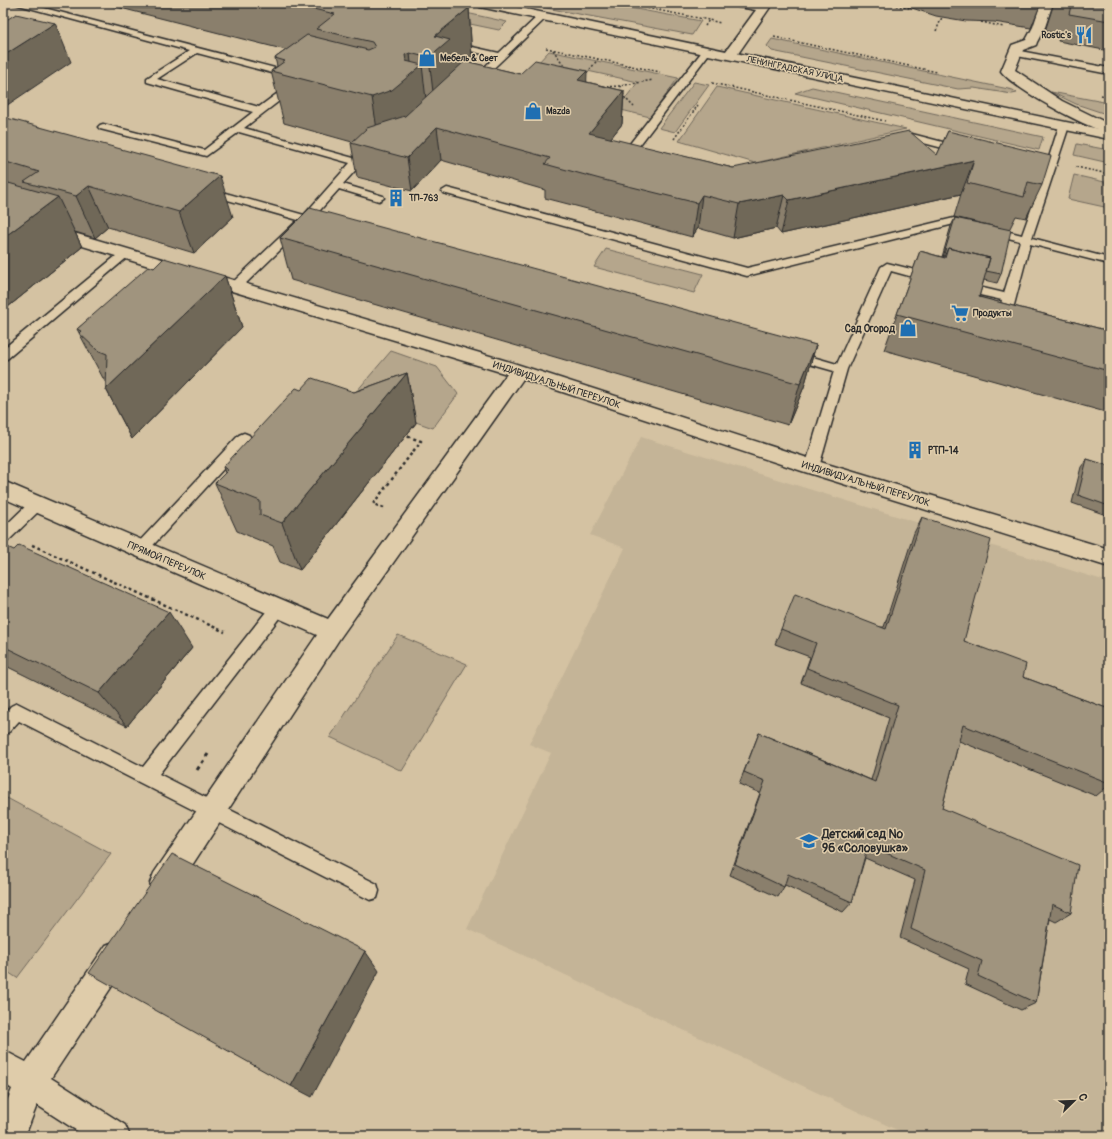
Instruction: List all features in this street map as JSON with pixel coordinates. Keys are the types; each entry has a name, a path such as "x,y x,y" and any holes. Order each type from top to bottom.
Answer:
{"street":[{"name":"ЛЕНИНГРАДСКАЯ УЛИЦА","path":"480,3 1109,135"},
{"path":"730,55 750,30 766,6 738,3"},
{"path":"1047,3 1031,42 1016,50 1008,71 1026,85 1085,119 1109,129"},
{"name":"ИНДИВИДУАЛЬНЫЙ ПЕРЕУЛОК","path":"3,217 519,371 812,467 1109,558"},
{"path":"150,903 332,631 519,371"},
{"name":"ПРЯМОЙ ПЕРЕУЛОК","path":"3,489 332,631"},
{"path":"6,1136 13,1126 30,1082 128,936"},
{"path":"3,1065 114,1136"}],"lane":[{"path":"15,3 303,78 206,153 103,127"},
{"path":"468,88 543,16"},
{"path":"440,41 502,56"},
{"path":"1016,50 1109,71"},
{"path":"195,51 150,80 261,111"},
{"path":"622,161 707,51"},
{"path":"1018,329 1002,325 1008,298 1025,240 1055,161 1064,126"},
{"path":"237,129 357,162"},
{"path":"890,142 912,137 971,153"},
{"path":"236,286 306,219 357,162 384,153"},
{"path":"1015,165 1050,174"},
{"path":"337,185 379,198"},
{"path":"197,188 329,225"},
{"path":"447,191 747,272 954,221 1109,261"},
{"path":"3,356 126,253"},
{"path":"812,467 841,369 887,266 1008,298"},
{"path":"784,353 841,369"},
{"path":"141,549 244,438"},
{"path":"5,535 37,504"},
{"path":"146,777 278,608"},
{"path":"3,726 17,711 370,891"}],"path":[{"path":"620,3 709,20 772,36 939,72"},
{"path":"880,3 909,8"},
{"path":"936,31 945,12"},
{"path":"690,47 709,20"},
{"path":"516,41 892,122"},
{"path":"552,49 565,66 568,73"},
{"path":"584,77 598,59"},
{"path":"597,87 620,86 673,75"},
{"path":"1094,94 1109,97"},
{"path":"674,139 700,102"},
{"path":"1055,161 1109,174"},
{"path":"386,509 373,504 421,441 399,433"},
{"path":"5,535 250,643"}],"shaded area":[{"path":"369,3 421,3 507,22 499,30"},
{"path":"519,3 603,3 701,21 692,35"},
{"path":"772,39 1013,90 1017,93 1012,94 974,88 958,89 772,51 767,46"},
{"path":"549,51 678,78 650,117 617,109 638,82 560,65 546,81 525,77"},
{"path":"694,82 709,85 675,132 659,128"},
{"path":"717,87 906,129 755,163 679,141"},
{"path":"812,87 1043,137 1039,150 795,93"},
{"path":"1051,92 1109,103 1109,115 1076,104"},
{"path":"1077,144 1109,150 1109,163 1074,155"},
{"path":"1074,175 1109,183 1109,208 1068,199"},
{"path":"606,249 703,274 694,293 594,267"},
{"path":"391,351 437,367 458,394 433,428 350,399"},
{"name":"Детский сад № 96 «Соловушка»","path":"641,437 1109,582 1109,1136 910,1136 467,929 551,753 529,744 625,548 590,535"},
{"path":"398,635 467,664 402,771 330,737"},
{"path":"7,798 111,854 17,978 3,969 3,802"}],"building":[{"path":"287,3 446,3 469,8 435,36 450,40 429,58 410,53 405,55 406,61 422,65 392,90 372,97 271,71 285,61 275,58 307,35 368,50 375,47 372,42 316,29 335,14"},
{"path":"1056,3 1109,3 1109,21 1069,14 1071,6"},
{"path":"16,14 55,23 3,56 3,22"},
{"path":"535,60 587,71 578,80 624,91 589,133 733,168 909,131 937,155 948,131 1051,156 1042,185 1028,182 1024,197 967,183 974,160 789,200 784,195 739,204 702,195 697,203 600,179 545,164 550,158 437,127 407,158 351,143 367,128 405,116 465,61 520,74"},
{"path":"3,117 220,176 179,212 89,186 76,196 24,182 39,172 3,161"},
{"path":"5,182 58,197 3,238 3,183"},
{"path":"310,208 816,345 800,384 280,238"},
{"path":"955,218 1011,230 1001,274 986,271 990,258 948,248 943,257"},
{"path":"948,248 990,258 979,297 1109,331 1109,371 897,314 920,251 945,258"},
{"path":"164,258 225,276 106,389 107,354 97,350 79,333 81,331 77,329 149,266 154,268"},
{"path":"407,373 282,523 260,515 260,501 215,483 228,470 223,467 296,388 301,390 312,378 354,392"},
{"path":"1087,459 1109,466 1109,506 1078,495"},
{"path":"922,517 991,540 964,641 1026,664 1023,677 1109,709 1109,783 963,725 942,808 1078,865 1071,913 1052,904 1036,1003 978,976 982,961 911,929 925,870 868,845 852,902 788,874 784,887 735,864 765,781 744,772 759,733 875,782 898,705 807,668 816,643 781,629 795,594 886,629"},
{"path":"3,545 14,550 19,545 169,612 99,693 3,646"},
{"path":"172,854 365,951 291,1086 89,973"}],"place":[{"name":"Rostic's","path":"1084,35"},
{"name":"Мебель & Свет","path":"427,58"},
{"name":"Mazda","path":"533,111"},
{"name":"ТП-763","path":"396,198"},
{"name":"Продукты","path":"960,313"},
{"name":"Сад Огород","path":"908,328"},
{"name":"РТП-14","path":"915,450"},
{"name":"Детский сад № 96 «Соловушка»","path":"809,841"}]}
